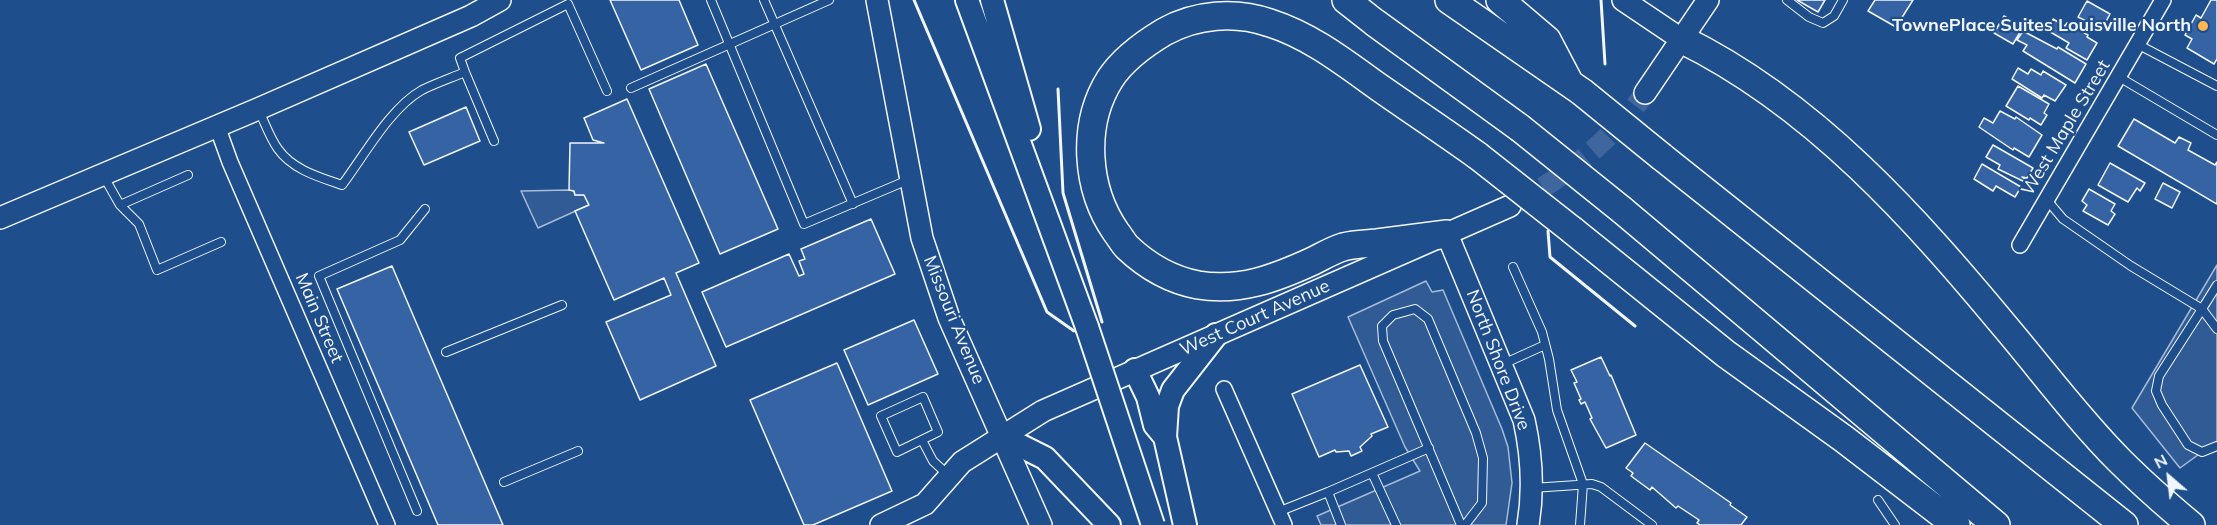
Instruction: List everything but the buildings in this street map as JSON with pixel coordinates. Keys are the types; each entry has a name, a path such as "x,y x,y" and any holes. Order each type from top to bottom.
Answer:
{"highway":[{"path":"1251,0 1342,60 1479,156 1726,354 1853,446 1956,525"},
{"path":"1346,0 1520,128 1622,210 1996,525"},
{"path":"1449,0 1577,89 2124,525"},
{"path":"1500,0 1546,40 1577,89"},
{"path":"1342,60 1301,35 1268,22 1238,16 1202,18 1175,26 1152,40 1126,60 1110,79 1097,107 1091,136 1091,165 1097,196 1109,222 1126,246 1159,270 1198,285 1230,287 1275,277 1343,247 1448,234"},
{"path":"1681,39 1718,57 1807,120 1836,144 1931,239 2084,423 2159,498 2191,525"}],"main road":[{"path":"967,0 1087,327 1153,525"},
{"path":"992,0 1087,327"},
{"path":"1185,525 1165,437 1167,406 1173,390 1216,335"},
{"path":"1135,370 1148,397 1155,425 1165,437"},
{"path":"1003,437 1045,458 1109,525"}],"street":[{"path":"0,218 258,109 471,16 500,0"},
{"name":"Missouri Avenue","path":"877,0 922,238 949,318 1041,525"},
{"path":"1623,0 1681,39"},
{"path":"1645,93 1708,0"},
{"name":"West Maple Street","path":"2020,245 2139,45 2161,1"},
{"name":"Main Street","path":"217,126 230,162 387,525"},
{"name":"West Court Avenue","path":"881,525 925,504 962,462 1043,411 1510,206"},
{"name":"North Shore Drive","path":"1448,234 1524,420 1532,461 1528,525"},
{"path":"1224,389 1281,519"}],"lane":[{"path":"711,0 804,224 911,179"},
{"path":"764,0 853,204"},
{"path":"631,88 829,0"},
{"path":"1787,0 1809,17 1824,23 1834,16 1843,0"},
{"path":"494,141 460,58 572,2 607,91"},
{"path":"2139,45 2217,86"},
{"path":"258,109 277,148 288,160 310,174 342,185 391,118 406,102 422,90 465,72"},
{"path":"2120,77 2217,135"},
{"path":"103,174 120,205 139,224 157,270 221,242"},
{"path":"120,205 188,176"},
{"path":"2047,200 2063,219 2131,266 2202,309 2217,329"},
{"path":"417,511 319,276 400,240 425,209"},
{"path":"1513,267 1542,332 1557,410 1583,484 1580,525"},
{"path":"2217,285 2160,376 2156,391 2162,405 2188,445 2202,452 2217,446"},
{"path":"446,352 562,304"},
{"path":"1415,309 1428,319 1476,433 1483,458 1482,503 1463,525 1383,341 1382,326 1393,315 1415,309"},
{"path":"1502,364 1545,345"},
{"path":"923,397 938,432 922,440 897,452 881,416 923,397"},
{"path":"922,440 933,461 948,476"},
{"path":"1281,519 1328,492 1429,448"},
{"path":"504,482 578,451"},
{"path":"1372,472 1396,525"},
{"path":"1532,488 1592,484 1601,487 1652,525"},
{"path":"1328,492 1341,525"},
{"path":"1878,500 1887,510 1895,525"}],"shaded area":[{"path":"521,191 574,191 575,195 584,195 589,205 538,228"},
{"path":"2217,265 2217,441 2180,468 2132,408"},
{"path":"1426,281 1432,292 1443,290 1508,447 1512,483 1506,525 1321,525 1317,516 1420,471 1405,447 1348,317"}],"tunnel":[{"path":"1516,203 1553,181 1587,156 1618,126 1645,93"}],"wall":[{"path":"914,0 1047,312 1074,331"},
{"path":"1601,0 1605,64"},
{"path":"1058,89 1063,193 1102,322"},
{"path":"1548,231 1550,257 1635,326"}],"place":[{"name":"TownePlace Suites Louisville North","path":"2203,26"}]}
